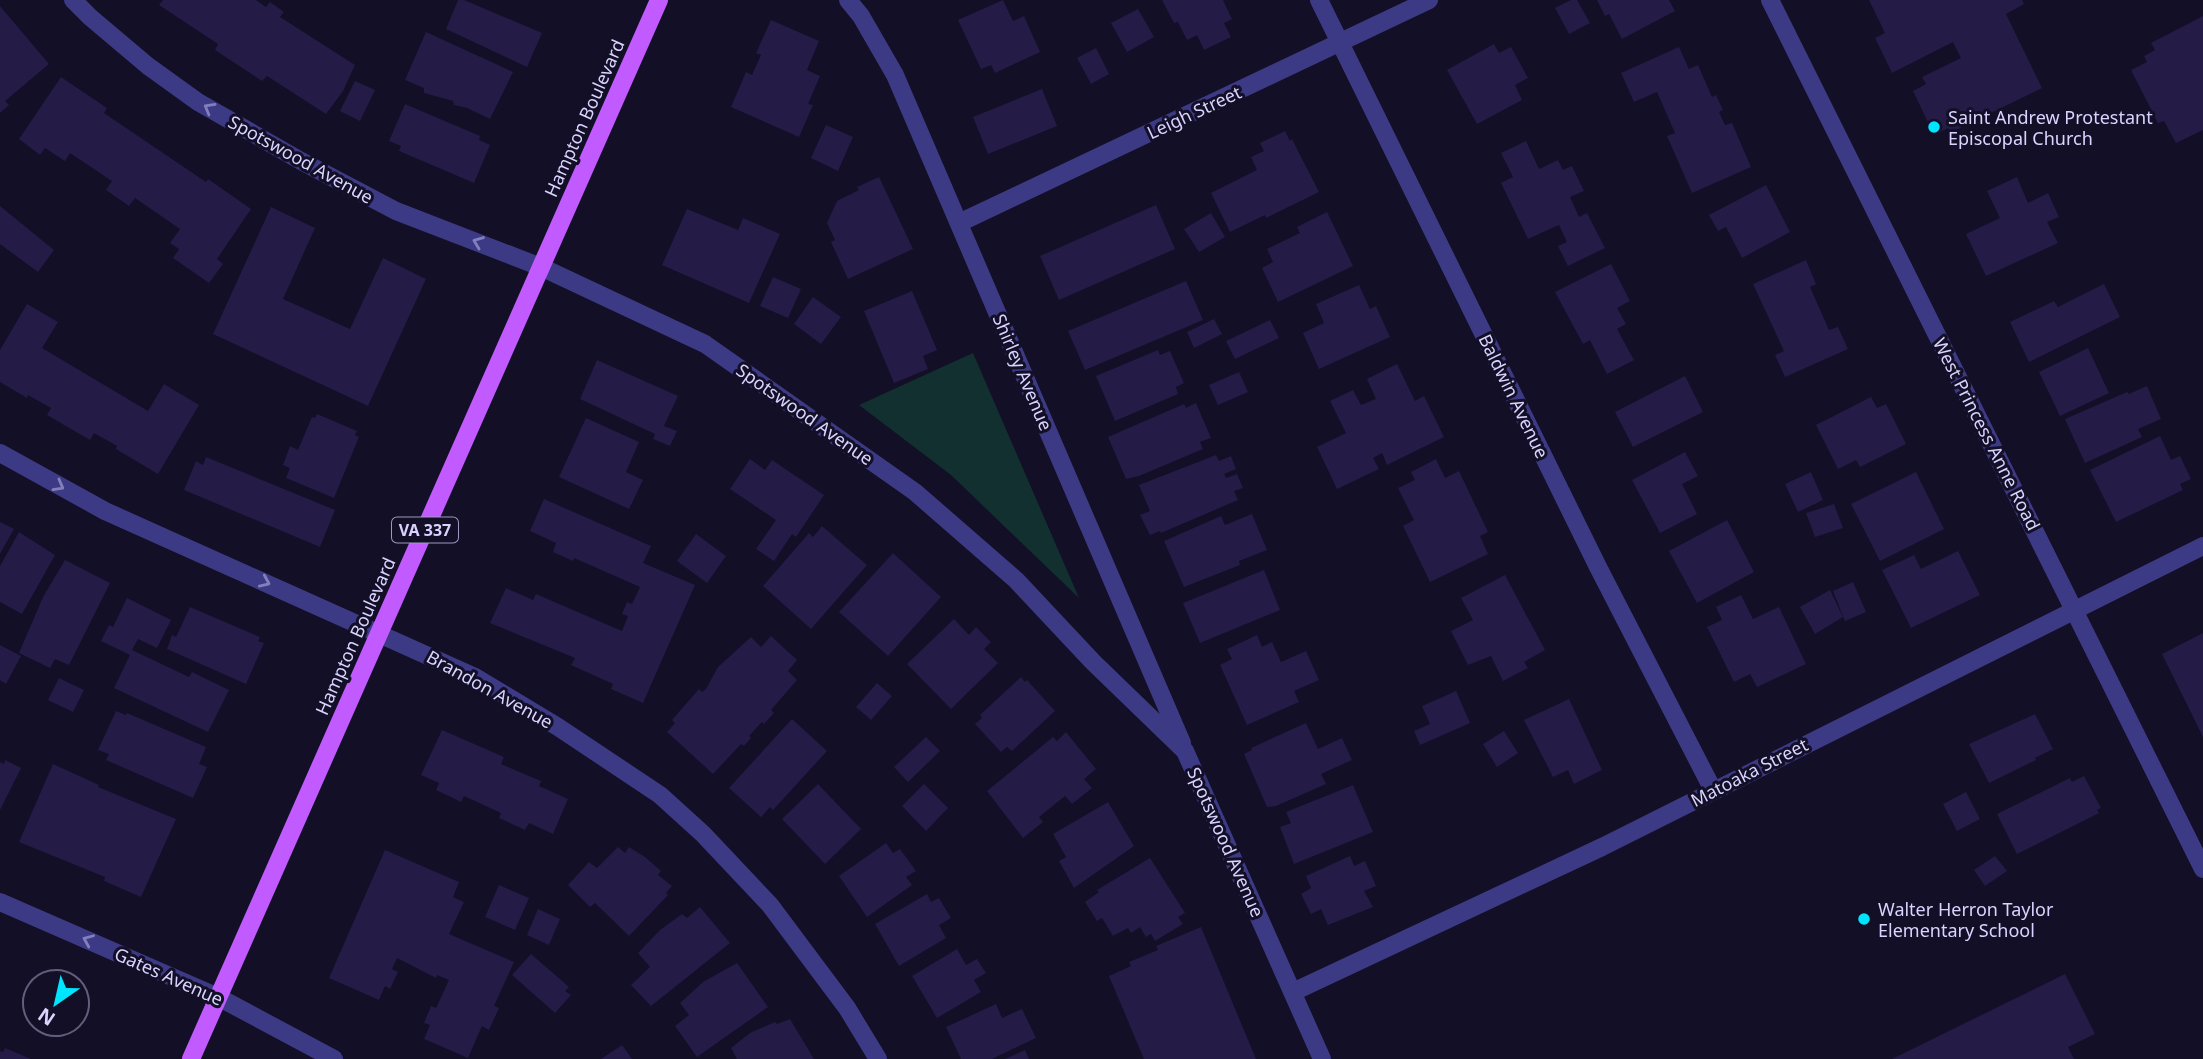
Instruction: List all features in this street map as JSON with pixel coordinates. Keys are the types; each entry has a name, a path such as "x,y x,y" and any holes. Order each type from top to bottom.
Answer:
{"main road":[{"name":"Hampton Boulevard","path":"191,1059 659,0"}],"street":[{"name":"Spotswood Avenue","path":"73,0 158,74 198,102 302,162 396,211 541,267 705,344 915,492 1016,580 1093,662 1185,751 1322,1059"},
{"name":"Shirley Avenue","path":"848,0 861,16 895,75 1185,751"},
{"name":"Baldwin Avenue","path":"1319,0 1598,567 1713,790"},
{"name":"Leigh Street","path":"959,223 1429,0"},
{"name":"West Princess Anne Road","path":"1770,0 2203,869"},
{"name":"Brandon Avenue","path":"0,453 105,511 380,632 475,677 558,727 660,795 703,834 770,905 847,1008 878,1059"},
{"name":"Matoaka Street","path":"1293,992 1602,847 2203,546"},
{"name":"Gates Avenue","path":"0,902 218,997 334,1059"}],"green space":[{"path":"973,353 1079,598 951,475 859,405"}],"building":[{"path":"163,0 256,0 266,7 270,2 284,12 280,17 355,65 343,91 326,114 267,76 262,81 215,50 218,44 159,5"},
{"path":"458,0 464,0 542,33 527,67 446,29"},
{"path":"1003,0 1013,21 1024,16 1040,52 995,73 991,65 981,69 958,20"},
{"path":"1162,0 1223,0 1232,19 1224,23 1231,37 1204,50 1197,35 1187,40"},
{"path":"1577,0 1590,23 1569,34 1555,8"},
{"path":"1597,0 1669,0 1675,11 1622,39 1609,14 1605,16"},
{"path":"1869,0 2022,0 2024,4 2006,14 2042,88 1950,133 1948,128 1934,135 1913,91 1926,84 1922,77 1961,58 1953,42 1892,73 1875,38 1885,33"},
{"path":"0,6 49,64 5,101 9,105 0,113"},
{"path":"1138,9 1154,37 1127,52 1111,23"},
{"path":"2203,16 2203,130 2176,143 2164,121 2158,123 2131,70 2147,62 2144,56 2155,50 2151,43"},
{"path":"771,20 819,41 807,70 820,76 808,104 813,105 799,137 731,107 746,72 752,75 761,55 756,53"},
{"path":"426,32 513,72 490,119 454,105 453,101 424,93 424,88 405,80"},
{"path":"1494,44 1499,53 1511,47 1528,78 1515,85 1522,100 1477,124 1447,70"},
{"path":"1679,47 1689,69 1698,65 1712,97 1716,95 1723,110 1719,112 1725,125 1732,123 1751,167 1692,193 1667,136 1675,133 1657,92 1634,102 1621,73"},
{"path":"1096,48 1109,74 1091,84 1077,58"},
{"path":"61,77 107,108 104,113 251,209 217,259 223,264 209,283 173,258 179,249 170,243 180,229 135,198 129,206 106,190 112,181 70,153 65,161 45,148 40,155 19,139"},
{"path":"355,81 375,90 360,121 340,111"},
{"path":"1042,89 1057,126 988,154 973,117"},
{"path":"405,104 480,136 479,140 490,145 474,183 399,151 401,146 389,141"},
{"path":"826,125 853,137 838,171 811,158"},
{"path":"1285,131 1290,141 1292,139 1319,192 1230,232 1211,193 1257,170 1251,157 1264,151 1260,143"},
{"path":"1526,141 1539,169 1558,160 1563,170 1572,166 1584,191 1570,197 1579,217 1587,213 1605,248 1568,266 1558,246 1567,242 1559,225 1528,239 1501,183 1513,177 1501,153"},
{"path":"879,177 913,249 848,279 831,242 835,240 827,223 837,201 859,190 857,187"},
{"path":"2017,177 2028,203 2048,193 2059,217 2047,222 2058,243 1986,276 1966,234 2000,218 1987,191"},
{"path":"1766,185 1790,232 1742,258 1726,227 1718,231 1709,215"},
{"path":"1156,205 1175,249 1059,300 1040,256"},
{"path":"0,206 54,250 38,272 0,244"},
{"path":"271,207 315,228 283,299 350,329 383,258 426,279 368,406 213,334"},
{"path":"687,209 738,230 743,218 780,234 749,303 662,265"},
{"path":"1327,212 1353,266 1278,302 1262,268 1273,262 1267,249 1300,233 1297,227"},
{"path":"1211,213 1225,237 1199,252 1184,229"},
{"path":"1806,260 1816,284 1810,287 1829,330 1838,327 1848,349 1785,377 1775,355 1784,351 1753,284"},
{"path":"1611,264 1630,301 1617,308 1626,324 1617,329 1634,360 1607,374 1590,340 1583,344 1555,292"},
{"path":"773,277 801,289 788,318 760,306"},
{"path":"1186,281 1203,320 1085,370 1068,331"},
{"path":"2104,284 2120,317 2029,362 2010,322 2054,301 2058,307"},
{"path":"1359,285 1370,309 1376,306 1390,337 1319,369 1303,333 1324,323 1316,304"},
{"path":"912,291 937,350 923,356 928,369 894,383 864,311"},
{"path":"813,297 841,317 821,344 794,324"},
{"path":"27,304 58,322 42,348 148,411 164,384 199,405 158,474 94,433 90,440 47,415 51,408 0,382 0,350"},
{"path":"1214,319 1222,334 1194,348 1187,332"},
{"path":"1270,320 1279,338 1235,359 1226,341"},
{"path":"2088,348 2109,393 2060,416 2039,372"},
{"path":"1158,350 1160,355 1170,351 1184,383 1176,387 1178,394 1115,421 1096,376"},
{"path":"597,360 678,396 664,426 677,431 670,446 653,439 655,434 580,399"},
{"path":"1397,364 1415,401 1424,396 1444,437 1387,465 1382,453 1373,458 1379,469 1337,489 1317,447 1346,433 1330,401 1353,390 1361,405 1376,399 1367,379"},
{"path":"1239,372 1248,392 1218,405 1209,385"},
{"path":"1685,376 1703,412 1633,447 1615,412"},
{"path":"2147,386 2161,419 2138,429 2142,437 2085,463 2065,419"},
{"path":"1871,397 1877,408 1886,404 1906,444 1860,467 1856,460 1838,469 1816,425"},
{"path":"1196,403 1211,438 1200,442 1203,449 1126,479 1108,437 1184,404 1186,408"},
{"path":"317,414 357,431 355,435 359,437 334,498 286,478 290,468 283,465 290,446 298,450 312,417 315,418"},
{"path":"586,418 639,442 626,472 643,480 629,509 559,477"},
{"path":"2160,436 2171,460 2180,456 2191,479 2180,484 2183,490 2116,522 2090,470"},
{"path":"1685,452 1698,476 1682,484 1697,514 1660,533 1632,480"},
{"path":"1216,455 1219,461 1231,456 1236,469 1224,474 1226,478 1237,474 1243,488 1234,491 1238,500 1161,533 1160,531 1150,535 1140,515 1150,511 1139,485"},
{"path":"206,457 335,510 320,547 184,490 196,461 203,465"},
{"path":"750,459 765,470 772,460 824,495 796,537 792,534 774,561 756,549 776,520 730,489"},
{"path":"1436,459 1445,478 1459,471 1488,532 1480,536 1488,554 1430,582 1403,526 1414,520 1398,488 1415,480 1411,472"},
{"path":"1811,472 1823,500 1798,512 1785,484"},
{"path":"1916,472 1944,529 1880,561 1851,504"},
{"path":"544,499 651,546 643,563 695,585 643,703 611,689 613,684 571,665 575,658 490,623 506,588 533,600 536,594 622,631 628,616 622,614 627,602 632,604 640,587 574,558 573,561 553,552 556,543 530,531"},
{"path":"1834,504 1843,528 1815,537 1806,513"},
{"path":"1252,514 1267,550 1239,561 1240,565 1184,587 1164,541 1221,516 1225,525"},
{"path":"1727,520 1754,572 1697,603 1669,551"},
{"path":"0,522 14,529 0,554"},
{"path":"822,526 867,565 811,629 763,586 809,533 813,537"},
{"path":"19,532 55,555 22,614 0,602 0,566"},
{"path":"696,534 726,556 707,583 677,561"},
{"path":"1958,551 1980,595 1911,628 1882,570 1914,555 1921,569"},
{"path":"893,553 941,597 888,656 839,612"},
{"path":"65,560 110,583 69,665 55,659 50,668 19,653 43,597"},
{"path":"1264,570 1280,610 1200,643 1183,603"},
{"path":"1505,575 1545,650 1524,662 1528,668 1503,681 1491,656 1468,665 1451,631 1473,620 1461,598"},
{"path":"1853,582 1866,612 1845,621 1833,591"},
{"path":"1830,590 1843,617 1815,634 1800,607"},
{"path":"1741,595 1753,619 1779,607 1806,664 1757,687 1750,674 1734,682 1707,627 1722,620 1716,607"},
{"path":"127,598 171,620 157,648 138,639 132,650 189,677 192,672 229,690 208,732 114,688 130,655 101,641 109,625 113,627"},
{"path":"190,607 260,637 258,641 264,643 246,684 167,649 172,635 176,637"},
{"path":"954,619 969,635 976,627 991,642 984,649 998,663 951,709 907,664"},
{"path":"2203,633 2203,737 2162,654"},
{"path":"1257,635 1262,647 1272,642 1281,662 1306,651 1319,680 1294,691 1299,702 1247,725 1220,665 1232,659 1227,649"},
{"path":"771,636 797,660 788,671 797,680 771,710 774,713 749,736 751,738 744,746 741,744 713,774 667,732 675,723 672,720 699,689 702,692 706,689 718,667 751,637 761,647"},
{"path":"0,645 21,656 6,684 0,680"},
{"path":"1021,677 1025,682 1027,680 1055,711 1012,751 1007,747 1001,752 975,724 982,718 980,715"},
{"path":"59,678 84,690 73,712 48,700"},
{"path":"877,683 892,696 871,720 856,707"},
{"path":"1456,691 1470,723 1420,745 1414,731 1430,724 1422,706"},
{"path":"1569,699 1602,770 1574,784 1568,770 1553,777 1524,720"},
{"path":"116,711 126,715 127,713 206,747 199,764 207,767 193,798 106,760 109,754 98,750"},
{"path":"2035,714 2053,749 1989,783 1969,744"},
{"path":"792,719 827,751 773,810 770,807 761,817 729,788"},
{"path":"1306,723 1318,749 1342,738 1352,760 1321,774 1326,784 1276,806 1267,807 1244,754 1252,750 1251,748"},
{"path":"442,730 504,757 501,764 541,781 539,786 568,799 553,834 529,823 525,830 499,818 501,813 464,796 461,802 436,790 439,783 421,775"},
{"path":"1504,731 1518,753 1497,767 1483,744"},
{"path":"1066,732 1096,769 1084,779 1092,788 1072,804 1065,796 1039,817 1043,822 1023,838 987,791 1053,737 1057,741"},
{"path":"926,737 940,751 908,782 894,767"},
{"path":"5,760 21,768 0,810 0,762 4,764"},
{"path":"53,764 99,785 98,787 176,819 141,897 104,881 105,877 19,842"},
{"path":"2084,776 2101,808 2097,810 2099,813 2017,854 1997,814 2070,778 2072,782"},
{"path":"818,784 861,829 825,864 782,819"},
{"path":"924,784 948,808 926,831 902,806"},
{"path":"1353,785 1373,832 1294,864 1280,827 1291,823 1286,812"},
{"path":"1966,792 1980,819 1957,831 1943,804"},
{"path":"1108,802 1134,846 1074,888 1059,861 1066,857 1053,834"},
{"path":"886,843 893,853 900,849 916,871 906,877 912,885 867,917 839,876"},
{"path":"618,847 625,853 629,847 645,857 661,871 658,875 672,886 666,893 668,895 629,936 595,903 590,907 568,885 589,862 597,868"},
{"path":"385,850 459,882 453,897 464,902 449,934 514,962 494,1006 499,1008 489,1030 482,1026 468,1058 424,1039 430,1025 424,1023 431,1006 436,1008 449,980 437,975 436,978 397,958 392,969 398,972 390,989 385,986 379,1000 329,978"},
{"path":"1350,856 1354,866 1365,861 1376,886 1364,891 1373,907 1328,925 1321,909 1311,914 1301,894 1311,888 1306,876"},
{"path":"1995,856 2007,871 1985,886 1974,870"},
{"path":"1150,858 1185,913 1178,917 1183,924 1155,941 1151,934 1146,937 1140,927 1131,933 1128,928 1113,936 1102,918 1097,921 1085,902 1099,892 1097,890"},
{"path":"499,885 529,898 515,930 485,917"},
{"path":"927,894 931,902 939,898 951,918 939,925 946,938 899,966 875,924"},
{"path":"700,907 730,943 651,1006 631,985 650,967 638,953 660,930 682,914 687,918"},
{"path":"538,909 560,919 549,945 527,935"},
{"path":"1201,927 1256,1059 1144,1059 1109,976 1131,966 1129,962 1158,950 1156,946"},
{"path":"957,949 966,965 977,959 986,973 974,980 981,992 937,1018 912,976"},
{"path":"531,954 569,987 565,991 571,995 555,1013 512,975"},
{"path":"737,963 768,1007 697,1057 675,1026 689,1015 680,1003 703,982"},
{"path":"2065,974 2095,1034 2068,1047 2074,1059 1892,1059"},
{"path":"996,1004 1002,1018 1022,1009 1036,1038 992,1059 961,1059 946,1027"},
{"path":"790,1019 814,1059 737,1059 731,1048 750,1033 775,1022 777,1024"},
{"path":"622,1045 632,1059 601,1059"},
{"path":"5,1048 31,1059 0,1059 0,1051 3,1052"},
{"path":"1025,1050 1029,1059 1005,1059"}],"place":[{"name":"Saint Andrew Protestant Episcopal Church","path":"1934,127"},
{"name":"Walter Herron Taylor Elementary School","path":"1864,919"}]}
